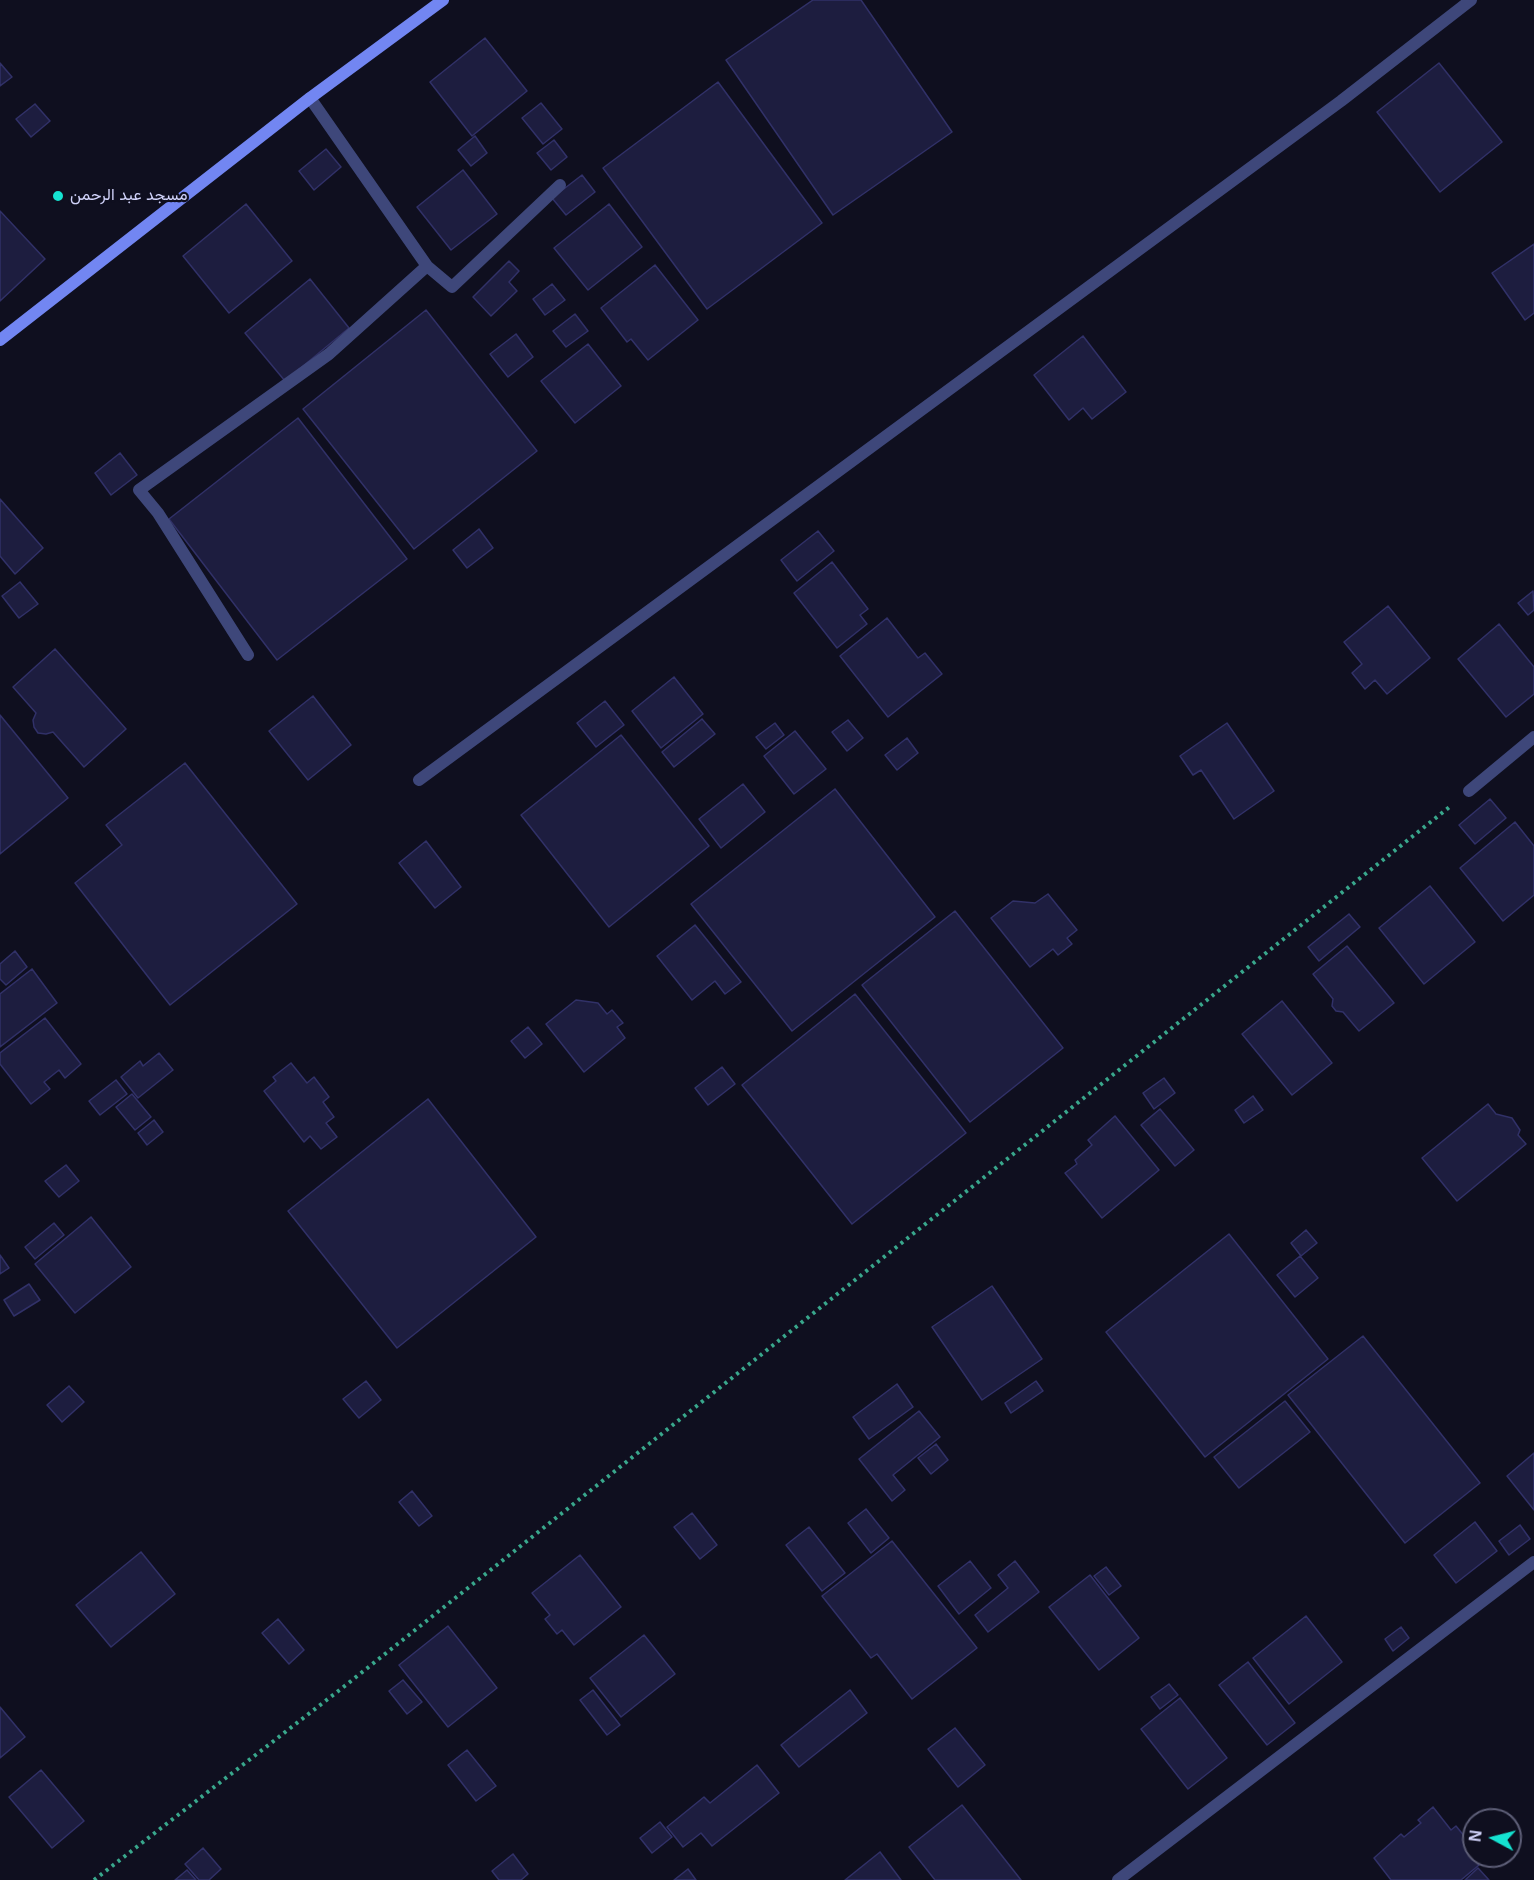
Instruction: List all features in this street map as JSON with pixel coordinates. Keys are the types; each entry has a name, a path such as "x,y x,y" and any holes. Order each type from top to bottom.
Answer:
{"main road":[{"path":"0,340 310,98 443,0"}],"street":[{"path":"419,780 1341,101 1471,0"},
{"path":"310,98 427,266 452,287 560,185"},
{"path":"248,655 158,513 139,490 329,354 427,266"},
{"path":"1469,792 1534,737"},
{"path":"1118,1880 1534,1562"}],"path":[{"path":"94,1880 346,1685 1469,792"}],"building":[{"path":"813,0 861,0 952,132 833,215 726,60"},
{"path":"485,38 527,91 472,136 430,82"},
{"path":"0,63 12,77 0,86"},
{"path":"1439,63 1502,142 1440,192 1377,112"},
{"path":"718,82 822,223 707,309 603,168"},
{"path":"541,103 562,129 543,144 522,118"},
{"path":"35,104 50,121 31,137 16,119"},
{"path":"475,136 487,153 471,166 458,150"},
{"path":"554,140 567,157 551,170 537,153"},
{"path":"326,149 341,167 314,190 299,171"},
{"path":"463,170 497,214 451,250 417,207"},
{"path":"582,175 595,192 566,215 552,198"},
{"path":"246,204 292,261 229,313 183,256"},
{"path":"609,204 642,247 588,290 554,248"},
{"path":"0,211 45,259 0,301"},
{"path":"1534,244 1534,313 1525,320 1492,273"},
{"path":"509,261 519,271 509,282 517,291 491,316 473,297"},
{"path":"655,265 698,320 648,360 631,339 627,342 601,308"},
{"path":"310,279 349,328 285,381 245,333"},
{"path":"552,284 565,300 545,315 533,299"},
{"path":"426,310 537,451 414,549 303,409"},
{"path":"575,314 588,331 566,347 553,331"},
{"path":"516,334 533,357 508,377 490,354"},
{"path":"1083,336 1126,392 1092,419 1083,408 1069,420 1034,375"},
{"path":"588,344 621,386 575,423 541,381"},
{"path":"298,418 407,559 277,660 169,519"},
{"path":"120,453 137,475 111,495 95,473"},
{"path":"0,499 43,548 15,574 0,556"},
{"path":"479,529 493,548 467,568 453,550"},
{"path":"818,531 834,551 797,581 781,560"},
{"path":"832,562 868,609 860,615 867,624 837,648 794,593"},
{"path":"20,582 38,604 19,618 2,596"},
{"path":"1533,591 1534,610 1528,615 1518,603"},
{"path":"1388,606 1430,658 1387,694 1375,680 1365,689 1352,673 1362,664 1344,642"},
{"path":"887,618 918,658 925,653 942,674 888,717 840,656"},
{"path":"1499,624 1534,667 1534,694 1506,717 1458,659"},
{"path":"55,649 126,729 84,767 53,732 38,733 33,720 36,713 13,687"},
{"path":"674,677 703,714 661,748 632,711"},
{"path":"313,696 351,745 308,780 269,731"},
{"path":"605,701 624,725 596,747 577,723"},
{"path":"0,715 68,798 0,854"},
{"path":"702,719 715,734 674,767 662,752"},
{"path":"848,720 863,738 847,751 832,732"},
{"path":"775,723 784,735 766,749 756,737"},
{"path":"1227,723 1274,791 1234,819 1201,770 1193,775 1180,756"},
{"path":"795,731 826,769 794,794 764,756"},
{"path":"621,735 709,846 609,927 521,815"},
{"path":"907,738 918,753 897,770 885,755"},
{"path":"185,763 297,904 170,1005 75,883 122,845 106,825"},
{"path":"743,784 765,812 721,848 699,819"},
{"path":"835,789 935,917 792,1031 691,904"},
{"path":"1490,799 1506,818 1475,844 1459,825"},
{"path":"1515,822 1534,846 1534,895 1503,921 1460,868"},
{"path":"426,841 461,887 435,908 399,863"},
{"path":"1430,886 1475,942 1424,984 1379,928"},
{"path":"1048,894 1077,930 1067,938 1072,944 1058,955 1053,949 1030,967 991,918 1013,901 1035,903"},
{"path":"955,911 1063,1048 970,1122 862,985"},
{"path":"1349,914 1360,927 1319,961 1308,947"},
{"path":"695,925 741,982 725,994 715,981 692,1000 657,956"},
{"path":"1347,946 1394,1003 1359,1031 1343,1012 1336,1011 1332,1006 1333,999 1313,974"},
{"path":"15,951 27,967 6,985 0,979 0,964"},
{"path":"32,969 57,1003 0,1047 0,994"},
{"path":"855,994 966,1133 852,1224 742,1085"},
{"path":"576,1000 598,1003 607,1014 612,1010 623,1023 617,1027 625,1038 584,1072 546,1024"},
{"path":"1282,1001 1332,1063 1292,1095 1242,1034"},
{"path":"45,1018 81,1064 65,1078 59,1070 44,1082 50,1089 31,1104 0,1064 0,1053"},
{"path":"528,1027 542,1044 525,1058 511,1041"},
{"path":"159,1053 173,1070 138,1098 121,1077 140,1061 143,1066"},
{"path":"291,1063 307,1083 314,1077 329,1097 323,1102 334,1117 326,1123 337,1137 321,1149 310,1136 304,1142 264,1091 276,1081 273,1077"},
{"path":"722,1067 735,1084 708,1105 695,1088"},
{"path":"1164,1078 1175,1093 1154,1109 1143,1093"},
{"path":"116,1080 127,1094 100,1115 89,1101"},
{"path":"132,1094 151,1117 135,1130 116,1107"},
{"path":"1253,1096 1263,1110 1244,1123 1235,1110"},
{"path":"428,1099 536,1237 397,1348 288,1211"},
{"path":"1488,1104 1496,1114 1512,1118 1520,1130 1518,1135 1526,1144 1457,1201 1422,1158"},
{"path":"1160,1109 1194,1150 1175,1166 1141,1125"},
{"path":"1115,1116 1159,1170 1102,1218 1065,1173 1077,1164 1075,1160 1092,1145 1088,1140"},
{"path":"154,1120 163,1132 147,1145 138,1133"},
{"path":"66,1165 79,1181 59,1197 45,1181"},
{"path":"91,1217 131,1267 75,1313 35,1264"},
{"path":"54,1223 64,1235 35,1259 25,1247"},
{"path":"1306,1230 1317,1243 1301,1256 1291,1243"},
{"path":"1229,1234 1328,1359 1205,1457 1106,1332"},
{"path":"0,1255 9,1268 0,1274"},
{"path":"1300,1256 1318,1278 1295,1297 1277,1275"},
{"path":"29,1284 40,1300 14,1316 4,1300"},
{"path":"992,1286 1042,1359 982,1400 932,1327"},
{"path":"1363,1336 1480,1483 1405,1543 1288,1395"},
{"path":"366,1381 381,1400 359,1418 343,1399"},
{"path":"1036,1381 1043,1391 1011,1413 1005,1403"},
{"path":"897,1384 913,1407 869,1439 853,1417"},
{"path":"69,1386 84,1402 62,1422 47,1405"},
{"path":"1285,1401 1310,1432 1239,1488 1214,1457"},
{"path":"919,1411 940,1437 893,1475 905,1490 892,1501 859,1459"},
{"path":"936,1444 948,1460 931,1474 918,1458"},
{"path":"1534,1453 1534,1510 1507,1476"},
{"path":"412,1491 432,1516 419,1526 399,1502"},
{"path":"866,1509 889,1538 871,1553 848,1523"},
{"path":"692,1513 717,1545 700,1559 674,1527"},
{"path":"1475,1522 1497,1551 1456,1583 1434,1555"},
{"path":"1520,1525 1530,1539 1509,1555 1499,1541"},
{"path":"809,1527 845,1573 822,1591 786,1545"},
{"path":"892,1541 977,1648 912,1699 877,1654 871,1658 822,1596"},
{"path":"141,1552 175,1594 111,1647 76,1605"},
{"path":"580,1555 621,1607 574,1645 562,1630 557,1634 545,1619 550,1615 532,1593"},
{"path":"970,1561 991,1588 959,1614 938,1586"},
{"path":"1015,1561 1039,1592 988,1632 975,1615 1008,1588 998,1575"},
{"path":"1106,1567 1121,1586 1109,1595 1094,1576"},
{"path":"1090,1575 1139,1638 1099,1670 1049,1607"},
{"path":"1306,1616 1342,1662 1289,1704 1253,1658"},
{"path":"278,1619 304,1650 289,1664 262,1633"},
{"path":"448,1626 497,1688 448,1727 399,1665"},
{"path":"1401,1627 1409,1638 1393,1651 1385,1639"},
{"path":"644,1635 675,1674 621,1717 590,1678"},
{"path":"1248,1662 1295,1723 1267,1745 1219,1685"},
{"path":"403,1680 422,1702 407,1714 389,1691"},
{"path":"1169,1684 1178,1695 1160,1709 1151,1697"},
{"path":"593,1690 620,1725 607,1735 580,1700"},
{"path":"850,1690 867,1713 799,1767 781,1745"},
{"path":"1180,1698 1227,1758 1188,1789 1141,1729"},
{"path":"0,1707 25,1737 0,1758"},
{"path":"955,1728 985,1765 958,1787 928,1749"},
{"path":"467,1750 496,1786 476,1801 448,1765"},
{"path":"757,1765 779,1793 712,1846 701,1833 683,1847 667,1827 704,1797 710,1803"},
{"path":"41,1770 84,1821 52,1848 9,1797"},
{"path":"962,1805 1021,1880 935,1880 909,1847"},
{"path":"1433,1807 1451,1830 1456,1826 1462,1833 1462,1868 1475,1868 1461,1880 1391,1880 1374,1858 1401,1834 1404,1837 1421,1823 1418,1820"},
{"path":"660,1822 672,1837 652,1853 640,1838"},
{"path":"203,1848 221,1869 209,1880 199,1880 185,1864"},
{"path":"880,1852 901,1880 845,1880"},
{"path":"513,1854 528,1874 521,1880 499,1880 492,1871"},
{"path":"1478,1868 1489,1880 1465,1880"},
{"path":"688,1869 696,1880 674,1880"},
{"path":"187,1870 196,1880 175,1880"}],"place":[{"name":"مسجد عبد الرحمن","path":"58,196"}]}
